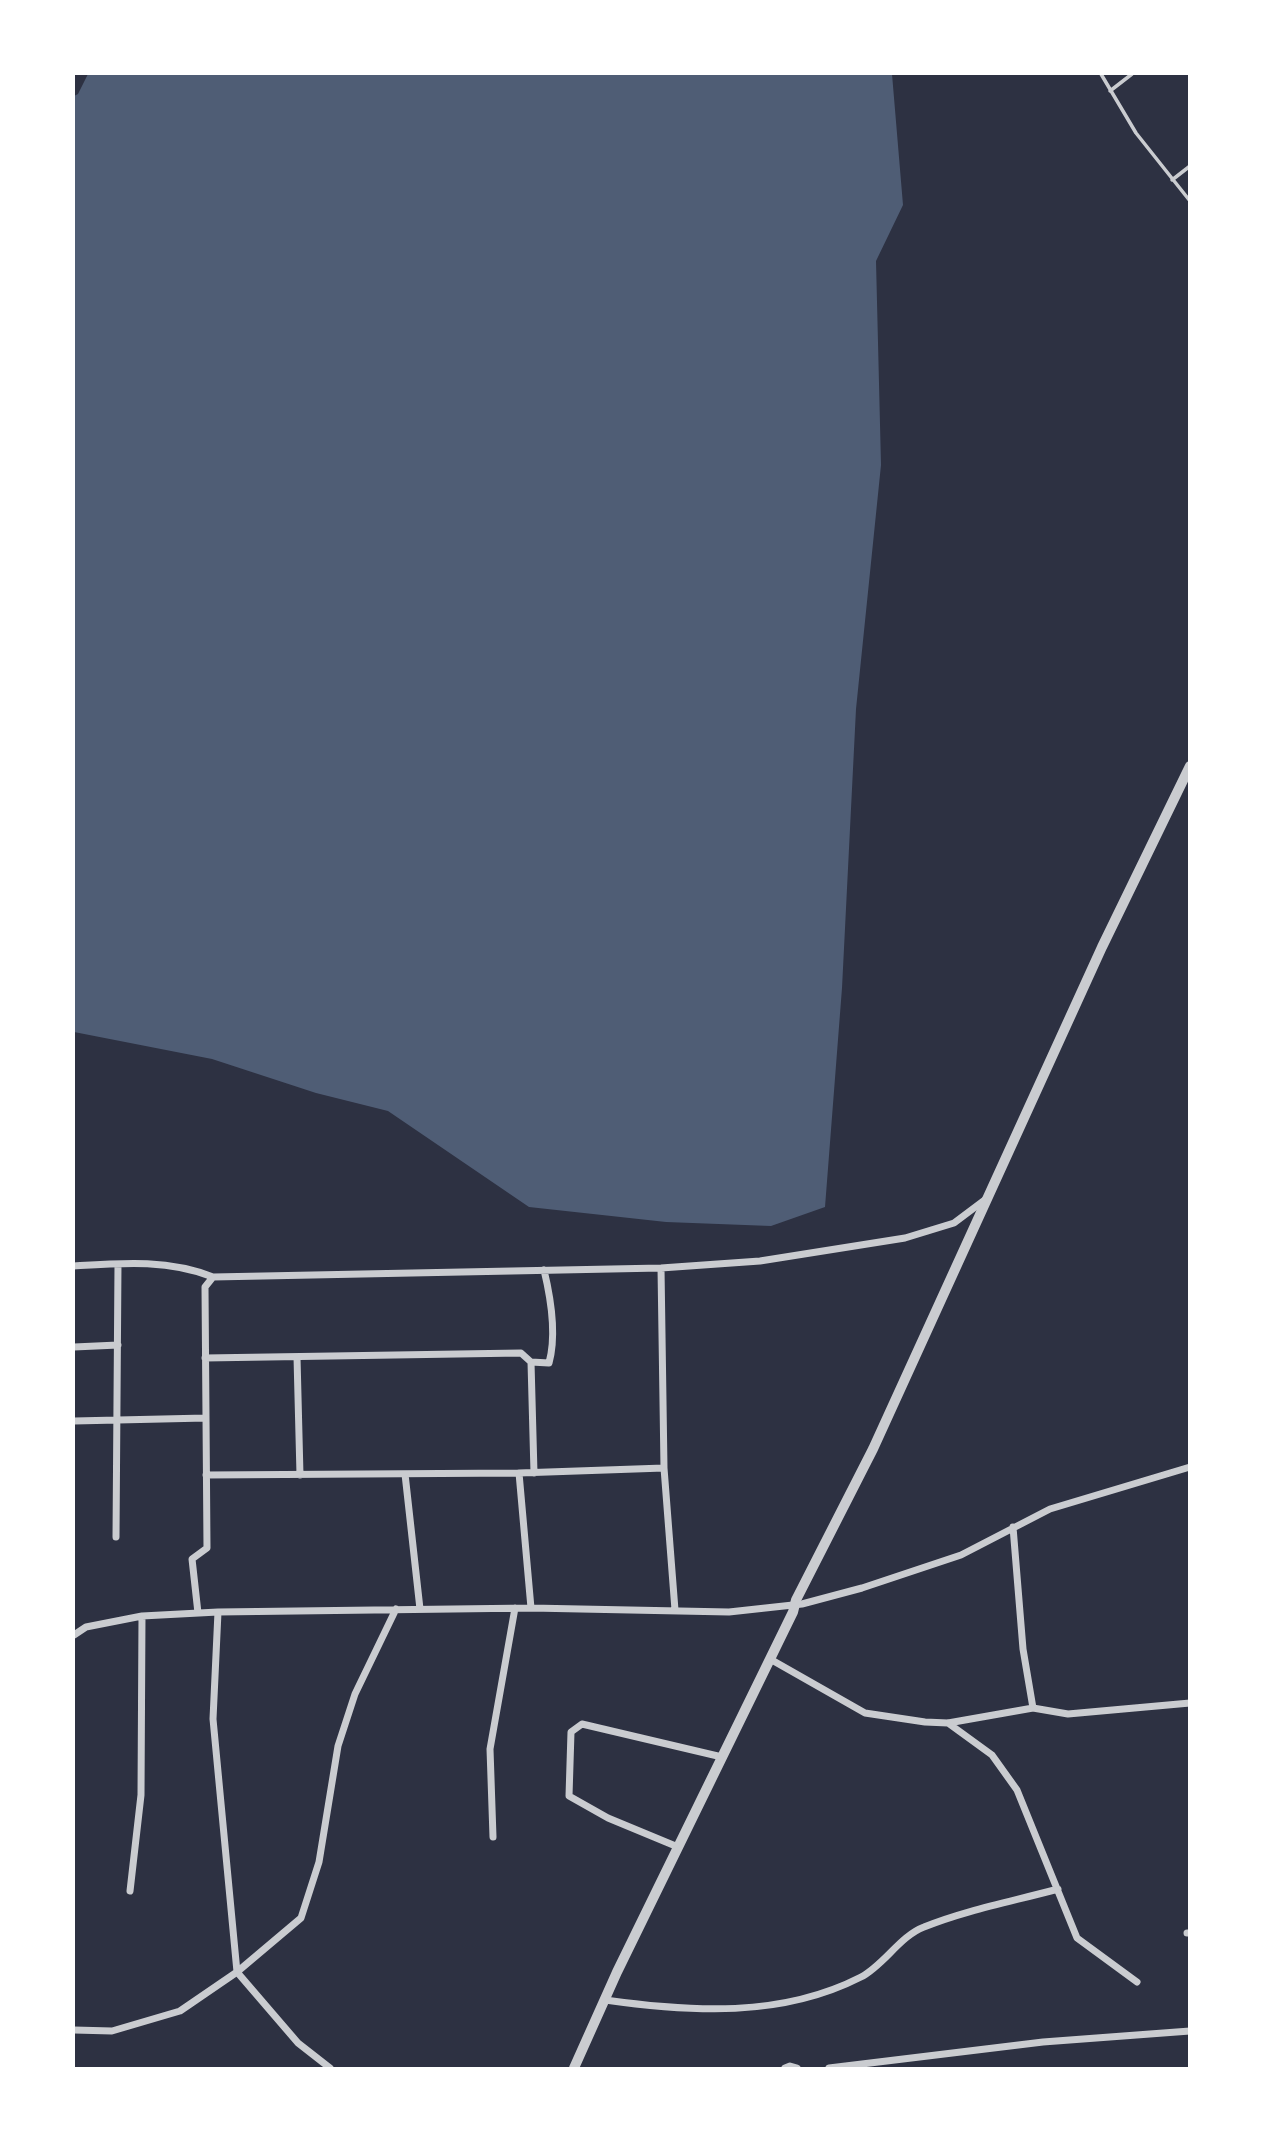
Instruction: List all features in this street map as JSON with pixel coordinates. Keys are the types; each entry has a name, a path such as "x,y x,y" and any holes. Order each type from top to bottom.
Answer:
{"street":[{"path":"574,2068 604,2000 873,1449 1102,947 1189,766"},
{"path":"74,1266 185,1266 213,1277 661,1268 760,1261 905,1238 954,1223 989,1196"},
{"path":"116,1537 118,1264"},
{"path":"661,1268 664,1468 675,1610"},
{"path":"205,1358 521,1353 531,1362 549,1363 552,1355 551,1303 544,1270"},
{"path":"198,1613 192,1559 207,1548 205,1287 213,1277"},
{"path":"74,1347 118,1345"},
{"path":"297,1357 300,1475"},
{"path":"531,1362 534,1473"},
{"path":"74,1421 206,1418"},
{"path":"74,1635 86,1627 142,1616 218,1612 531,1608 729,1612 795,1605 961,1555 1051,1509 1189,1467"},
{"path":"206,1475 534,1473 664,1468"},
{"path":"519,1473 531,1608"},
{"path":"405,1474 420,1609"},
{"path":"1013,1527 1023,1649 1034,1708"},
{"path":"493,1838 490,1749 515,1608"},
{"path":"74,2030 112,2031 180,2011 237,1972 301,1917 319,1862 338,1746 355,1694 396,1609"},
{"path":"218,1612 213,1719 237,1972 274,2017 330,2068"},
{"path":"130,1891 141,1795 142,1616"},
{"path":"770,1659 865,1713 881,1717 948,1723 1034,1708 1068,1714 1189,1703"},
{"path":"948,1723 992,1755 1017,1790 1077,1938 1137,1982"},
{"path":"678,1847 598,1814 569,1796 570,1732 582,1724 722,1757"},
{"path":"604,2000 682,2011 790,2003 838,1989 866,1974 921,1928 1058,1889"},
{"path":"829,2068 1043,2042 1189,2032"},
{"path":"314,2068 317,2059"},
{"path":"785,2068 797,2068"}],"lane":[{"path":"1101,74 1136,133 1189,201"},
{"path":"1110,91 1132,74"},
{"path":"1172,180 1189,166"}],"water":[{"path":"88,74 892,74 903,205 876,261 881,465 856,709 842,988 825,1207 771,1226 666,1222 529,1207 388,1111 316,1093 212,1059 74,1032 74,96 78,94"}]}
